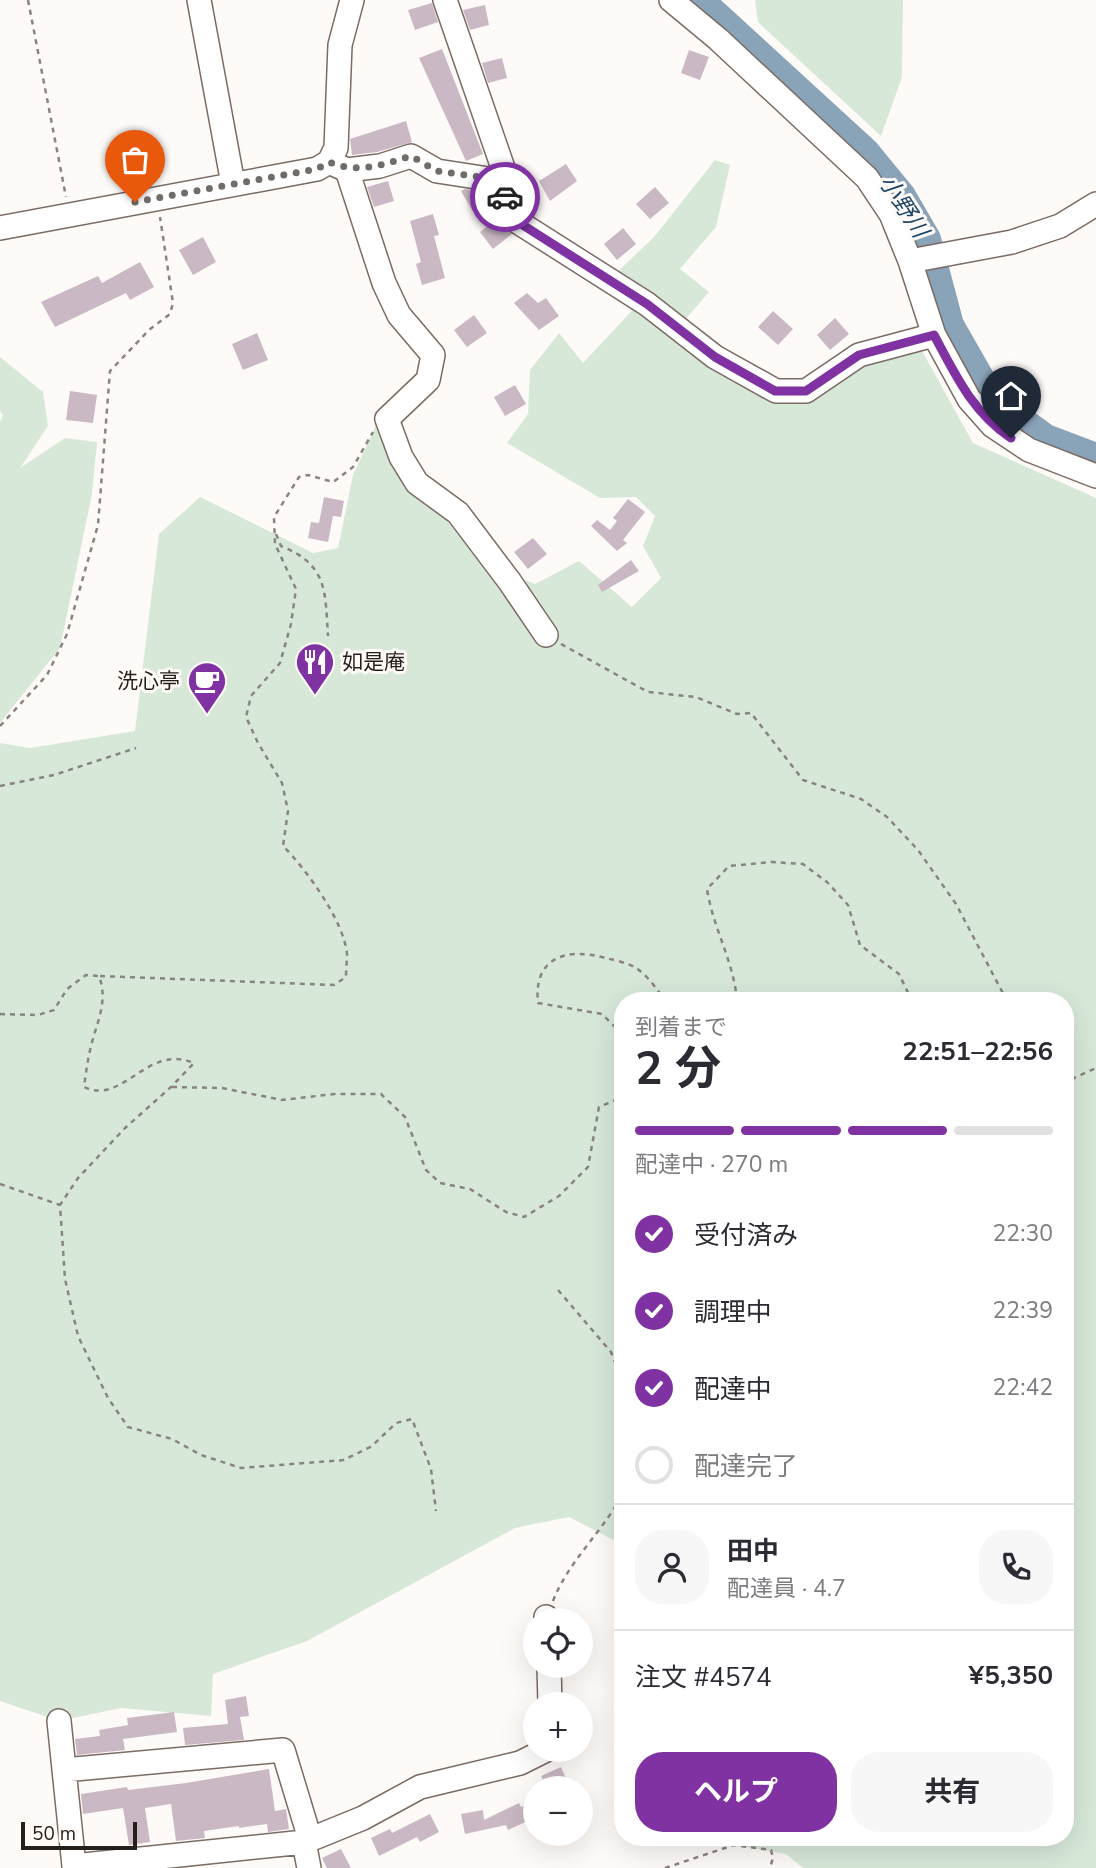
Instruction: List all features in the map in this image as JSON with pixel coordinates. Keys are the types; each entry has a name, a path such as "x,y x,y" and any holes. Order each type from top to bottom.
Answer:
{"street":[{"path":"199,0 233,184"},
{"path":"352,0 340,45 336,148 338,166 399,315 433,355 428,380 387,419 401,457 417,483 458,513 546,635"},
{"path":"445,0 503,168 504,194 518,222 647,304 715,357 775,391 806,391 859,355 934,335"},
{"path":"671,0 867,178 891,214 910,261 934,335 969,399 993,426 1029,450 1096,476"},
{"path":"0,228 317,169 380,166 411,156 437,171 502,180"},
{"path":"910,261 1012,242 1060,226 1096,204"},
{"path":"59,1721 74,1866 307,1840 363,1818 420,1787 523,1762"},
{"path":"64,1770 283,1751 307,1840 309,1868"}],"path":[{"path":"28,0 69,214"},
{"path":"0,726 47,675 67,634 98,524 110,372 149,330 170,314 173,303 157,198"},
{"path":"0,1014 38,1015 54,1010 67,989 86,975 334,985 346,977 347,952 331,911 300,863 283,846 288,811 282,783 246,717 251,696 280,663 291,624 296,589 275,544 274,517 299,477 308,475 333,482 353,467 377,424 387,419"},
{"path":"275,531 281,546 302,555 313,565 326,592 328,636"},
{"path":"546,635 648,692 696,697 737,714 751,713 803,780 861,799 887,817 918,850 956,904 1002,992"},
{"path":"0,786 54,775 136,748"},
{"path":"737,992 736,979 711,915 707,889 729,866 772,862 803,864 827,882 848,905 860,945 899,974 908,992"},
{"path":"614,1026 602,1014 538,1003 536,985 548,964 568,953 584,952 636,968 656,992"},
{"path":"99,976 103,986 102,1012 92,1043 84,1087 96,1093 110,1091 148,1065 182,1058 194,1063 172,1087 125,1128 78,1178 60,1205 65,1279 78,1336 108,1398 128,1427 172,1439 201,1455 241,1468 344,1460 372,1446 396,1423 412,1419 431,1469 436,1511"},
{"path":"1074,1079 1096,1068"},
{"path":"172,1087 222,1088 282,1100 334,1094 381,1094 405,1116 426,1170 440,1184 470,1189 506,1212 524,1217 559,1196 588,1167 599,1107 614,1101"},
{"path":"0,1184 60,1205"},
{"path":"558,1290 611,1352 614,1360"},
{"path":"550,1608 562,1577 614,1508"},
{"path":"665,1868 731,1846"},
{"path":"741,1846 771,1850 773,1858 770,1868"}],"green space":[{"path":"755,0 903,0 902,77 881,136 758,22"},
{"path":"715,160 730,165 716,227 680,269 709,292 678,328 808,397 859,355 921,349 973,443 1096,498 1096,1868 803,1868 786,1854 740,1846 1074,1846 1074,992 614,992 614,1540 569,1517 515,1528 307,1641 213,1674 211,1716 121,1708 59,1721 0,1701 0,743 30,748 135,731 159,534 200,497 313,553 338,548 353,475 377,423 406,480 501,570 535,584 579,561 632,607 661,578 643,546 655,516 636,497 600,498 507,443 528,414 530,370 559,333 583,363 641,301 610,279 654,237"},
{"path":"0,357 43,392 48,426 20,468 65,438 97,442 92,494 60,648 0,723 0,422 3,415 0,411"}],"building":[{"path":"432,3 438,22 415,30 408,10"},
{"path":"485,5 489,25 470,30 463,10"},
{"path":"442,49 483,154 466,161 419,58"},
{"path":"689,50 709,57 700,80 681,73"},
{"path":"502,58 507,78 488,83 482,63"},
{"path":"406,121 412,142 377,152 352,155 350,139"},
{"path":"566,164 577,181 550,201 539,181"},
{"path":"388,181 394,201 374,207 367,187"},
{"path":"655,187 669,203 650,219 636,204"},
{"path":"465,189 490,193 491,200 472,210 461,191"},
{"path":"433,214 439,235 434,236 445,278 422,285 416,264 421,262 410,221"},
{"path":"499,217 512,234 493,249 480,232"},
{"path":"623,228 636,244 617,260 604,244"},
{"path":"203,237 216,262 193,275 179,250"},
{"path":"140,262 154,287 130,300 126,293 55,327 41,302 98,276 102,283"},
{"path":"527,293 538,303 546,298 559,316 539,330 514,303"},
{"path":"773,311 793,329 778,345 758,327"},
{"path":"474,315 487,333 467,347 454,330"},
{"path":"835,318 849,334 830,350 817,335"},
{"path":"257,333 268,360 243,370 232,344"},
{"path":"515,385 526,404 505,416 494,397"},
{"path":"70,391 97,395 93,423 66,420"},
{"path":"324,497 344,501 341,517 333,516 328,542 308,538 311,522 319,523"},
{"path":"628,499 645,512 623,540 627,543 617,551 591,526 597,520 610,530 617,521 613,518"},
{"path":"533,538 547,554 528,569 514,552"},
{"path":"631,560 639,571 602,592 598,585"},
{"path":"246,1696 249,1716 240,1717 244,1740 185,1745 183,1728 228,1724 225,1700"},
{"path":"174,1712 177,1732 123,1739 125,1750 77,1755 75,1739 100,1736 99,1730 128,1725 127,1718"},
{"path":"561,1767 565,1776 541,1776"},
{"path":"269,1769 275,1811 286,1809 289,1829 268,1832 267,1824 239,1826 204,1831 205,1838 176,1841 171,1804 145,1808 150,1842 129,1845 123,1808 83,1814 81,1794 127,1787 128,1790 186,1783"},
{"path":"519,1803 523,1806 523,1823 508,1830 506,1825 465,1834 461,1814 483,1810 484,1820"},
{"path":"430,1814 439,1832 420,1842 417,1837 379,1856 371,1838 390,1829 392,1833"},
{"path":"341,1849 351,1868 327,1868 322,1858"}],"waterway":[{"name":"小野川","path":"700,0 865,151 902,196 927,239 950,325 982,381 1010,412 1046,438 1096,457"}],"way so far":[{"path":"135,202 317,169 329,162 347,170 380,166 411,156 437,171 502,180 505,197"}],"place":[{"name":"如是庵","path":"315,696"},
{"name":"洗心亭","path":"207,715"}],"route":[{"path":"505,197 518,222 577,257 647,304 715,357 775,391 806,391 859,355 934,335 969,399 993,426 1011,438"}]}
